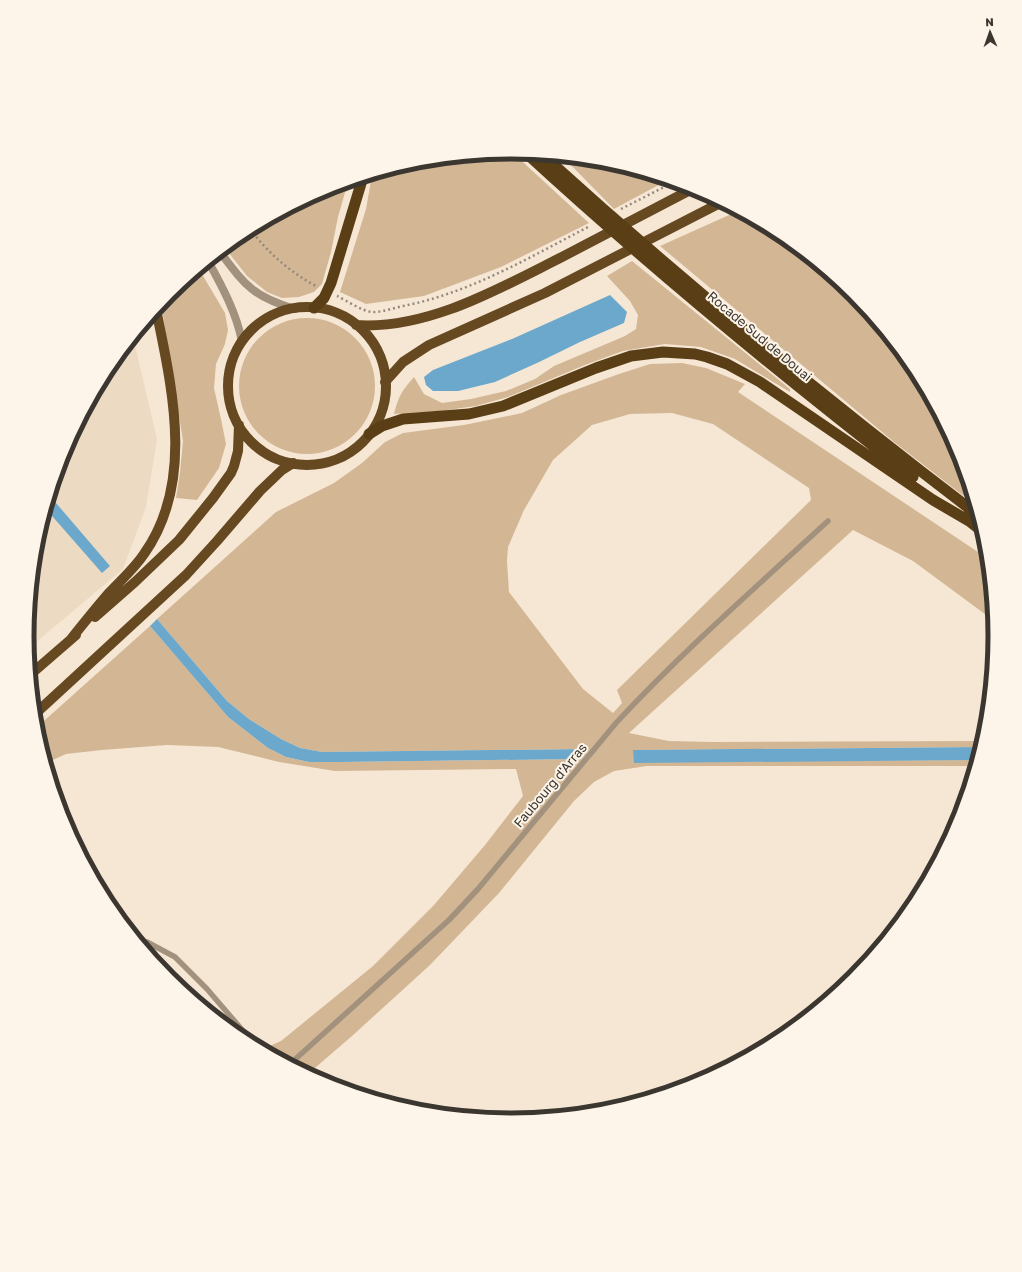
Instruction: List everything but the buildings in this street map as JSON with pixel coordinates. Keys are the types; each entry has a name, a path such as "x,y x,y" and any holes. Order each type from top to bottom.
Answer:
{"highway":[{"name":"Rocade Sud de Douai","path":"532,160 576,199 836,405 973,518"},
{"name":"Rocade Sud de Douai","path":"549,161 665,270"},
{"path":"314,308 320,303 328,292 361,183"},
{"path":"369,434 382,426 403,419 469,414 503,406 596,368 631,356 663,352 695,354 727,364 760,382 933,500 973,518"}],"main road":[{"path":"356,325 368,326 412,320 458,306 508,284 686,192"},
{"path":"386,382 403,362 429,345 545,293 716,205"},
{"path":"295,308 323,309 341,315 356,325 369,338 377,350 382,363 386,382 382,410 369,434 356,448 348,453 335,459 312,464 293,463 274,458 266,453 250,440 238,425 231,407 228,383 230,369 233,359 242,342 254,328 269,317 295,308"},
{"path":"71,639 107,595 144,554 157,531 166,508 176,453 176,429 171,387 157,316"},
{"path":"35,670 179,540 231,473 238,451 238,425"},
{"path":"40,709 186,574 260,491 282,470 293,463"}],"street":[{"path":"223,256 242,280 258,295 274,302 295,308"},
{"path":"210,266 234,313 242,342"}],"lane":[{"name":"Faubourg d'Arras","path":"294,1061 449,920 478,889 616,724 638,700 715,623 828,521"},
{"path":"145,942 175,957 208,989 243,1031"}],"path":[{"path":"620,210 668,185"},
{"path":"254,234 266,248 300,278 363,310 374,312 424,302 458,291 497,274 592,224"}],"shaded area":[{"path":"520,159 589,223 501,267 424,296 366,304 340,292 366,209 371,180 418,168 449,163 480,160"},
{"path":"568,163 604,168 662,183 614,209"},
{"path":"346,188 322,284 314,292 299,297 282,298 267,292 247,276 228,252 246,239 300,208"},
{"path":"732,214 776,239 826,277 870,321 908,371 939,425 952,453 968,499 894,442 660,246"},
{"path":"632,261 790,389 790,392 735,359 701,347 665,344 623,351 508,397 476,406 440,411 394,414 401,394 414,377 424,394 442,403 471,399 506,391 535,379 554,366 625,336 636,329 638,315 630,301 607,276"},
{"path":"201,273 225,313 228,330 225,344 216,364 214,388 226,444 219,468 197,500 176,498 183,441 162,311"},
{"path":"300,318 314,318 333,323 345,329 360,343 370,360 374,373 374,399 370,412 364,424 350,439 345,443 327,451 314,454 300,454 281,449 269,443 254,429 250,424 242,406 239,393 239,379 244,360 250,348 264,333 269,329 287,321"},
{"path":"135,344 157,439 146,507 123,569 34,644 35,605 38,574 43,543 59,483 70,453 98,397 114,371"},
{"path":"682,363 706,368 745,384 738,392 981,554 987,605 987,616 913,561 853,530 629,733 669,741 976,741 975,747 634,750 634,762 972,760 970,766 647,766 614,771 594,782 574,801 499,893 430,965 313,1070 268,1047 281,1041 373,966 434,905 485,845 523,796 516,769 335,771 279,762 218,747 167,745 66,754 51,761 42,723 150,626 228,717 268,748 286,757 309,762 578,759 585,749 322,752 300,748 281,739 249,719 227,701 157,619 276,512 334,483 362,463 385,442 403,433 464,425 522,413 561,395 650,364","holes":["672,413 713,424 809,488 811,500 617,690 622,703 613,713 583,689 509,592 507,561 508,547 524,510 553,460 592,425 630,414"]}],"water":[{"path":"610,295 627,312 624,323 495,382 458,391 433,391 426,385 424,377 433,370 512,339"},
{"path":"54,500 110,566 102,573 50,513"},
{"path":"157,619 227,701 249,719 281,739 300,748 322,752 585,749 578,759 309,762 286,757 268,748 228,717 150,626"},
{"path":"975,747 972,760 634,763 633,750"}]}
